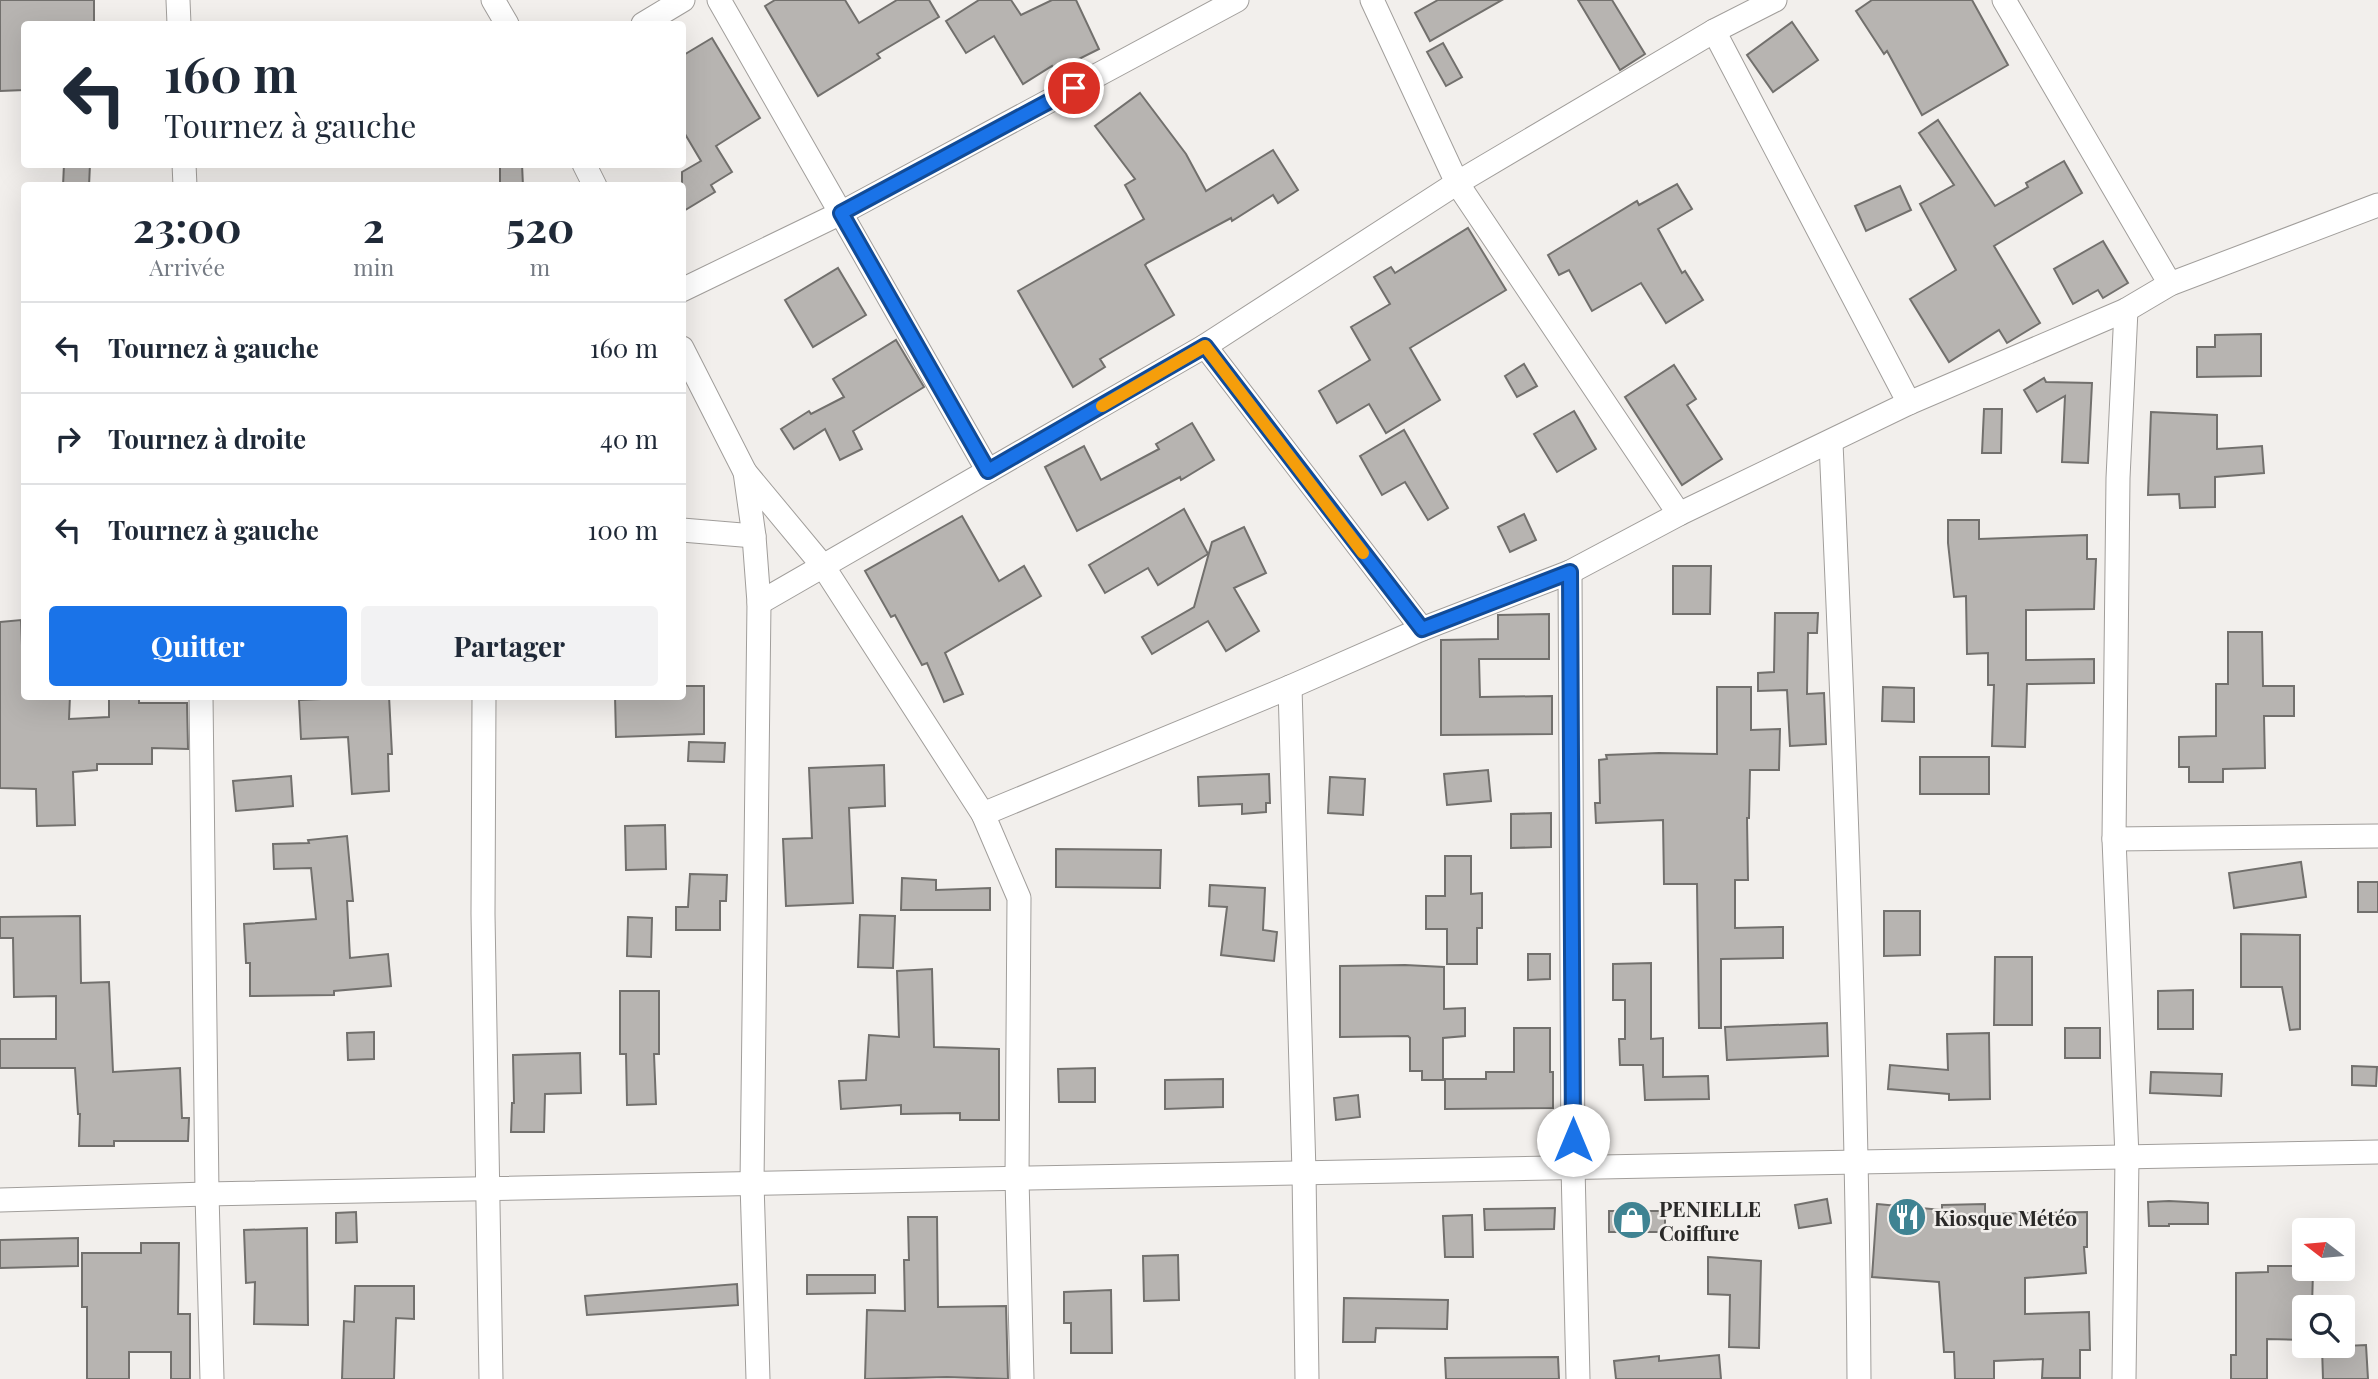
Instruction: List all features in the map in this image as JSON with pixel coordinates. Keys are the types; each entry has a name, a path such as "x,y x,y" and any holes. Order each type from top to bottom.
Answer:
{"street":[{"path":"178,0 179,21"},
{"path":"494,0 505,21"},
{"path":"648,21 683,0"},
{"path":"719,0 988,471"},
{"path":"686,288 841,213 1237,0"},
{"path":"1371,0 1457,183 1679,514"},
{"path":"759,603 1205,346 1457,183 1714,31 1775,0"},
{"path":"2004,0 2170,284"},
{"path":"1714,31 1909,403"},
{"path":"983,814 1290,687 1422,629 1570,572 1679,514 1831,443 1909,403 2126,310 2170,284 2378,205"},
{"path":"2124,1379 2127,1157 2114,839 2118,478 2126,310"},
{"path":"1205,346 1422,629"},
{"path":"686,356 745,472 823,566 983,814 1018,898 1017,1178 1023,1379"},
{"path":"1831,443 1845,758 1858,1162 1859,1379"},
{"path":"745,472 754,536 759,603 752,1183 758,1379"},
{"path":"686,530 754,536"},
{"path":"1570,572 1573,1167 1578,1379"},
{"path":"1290,687 1307,1379"},
{"path":"201,700 212,1379"},
{"path":"484,700 483,914 491,1379"},
{"path":"2114,839 2378,836"},
{"path":"0,1200 489,1188 2378,1152"}],"building":[{"path":"0,0 94,0 94,21 21,21 21,90 0,91"},
{"path":"775,0 845,0 859,23 897,0 929,0 939,17 877,54 880,58 818,96 765,6"},
{"path":"979,0 1011,0 1021,15 1052,0 1076,0 1099,49 1055,71 1052,66 1023,84 994,36 966,53 946,21"},
{"path":"1438,0 1502,0 1430,41 1415,13"},
{"path":"1578,0 1612,0 1645,54 1620,70"},
{"path":"1872,0 1972,0 2008,65 1922,115 1887,51 1884,54 1856,11"},
{"path":"1792,22 1818,60 1773,92 1747,55"},
{"path":"712,38 760,118 716,146 732,172 711,185 715,192 686,210 686,182 682,182 682,172 701,161 686,136 686,54"},
{"path":"1443,43 1462,77 1446,86 1427,52"},
{"path":"1140,93 1186,154 1206,191 1273,150 1298,190 1278,203 1273,195 1232,221 1231,218 1147,263 1145,265 1174,315 1100,359 1105,367 1073,387 1018,291 1144,219 1125,185 1135,179 1095,126"},
{"path":"1938,120 1995,206 2028,187 2026,183 2064,161 2082,193 1994,246 2040,323 2007,343 1999,330 1949,362 1910,299 1956,270 1920,204 1954,185 1919,133"},
{"path":"64,168 90,168 89,182 63,182"},
{"path":"500,168 522,168 523,182 500,182"},
{"path":"1677,184 1692,209 1658,229 1682,273 1685,271 1703,300 1666,323 1641,283 1592,311 1569,270 1559,275 1548,255 1637,201 1639,205"},
{"path":"1900,186 1911,210 1866,231 1855,206"},
{"path":"1468,228 1506,290 1410,348 1440,400 1386,433 1369,404 1337,423 1319,391 1370,360 1351,327 1390,304 1374,277 1391,267 1395,273"},
{"path":"2103,241 2128,283 2103,298 2098,290 2073,304 2054,269"},
{"path":"838,268 866,315 813,347 785,300"},
{"path":"2261,334 2261,376 2197,377 2197,347 2215,347 2215,335"},
{"path":"896,340 924,387 853,431 862,449 840,460 825,429 794,449 781,429 809,411 811,414 844,397 833,379"},
{"path":"1524,364 1537,386 1517,397 1505,376"},
{"path":"1674,365 1696,399 1687,405 1722,459 1682,485 1625,397"},
{"path":"2044,378 2046,382 2092,383 2088,463 2062,462 2065,396 2037,412 2024,390"},
{"path":"1984,409 2002,409 2001,453 1982,453"},
{"path":"1574,411 1596,449 1557,472 1534,434"},
{"path":"2151,412 2217,415 2217,449 2262,446 2264,473 2215,477 2215,507 2180,508 2179,494 2148,495"},
{"path":"1192,423 1214,460 1181,480 1180,477 1077,531 1045,467 1084,446 1101,480 1159,449 1156,444"},
{"path":"1404,430 1448,508 1428,520 1405,482 1382,495 1360,456"},
{"path":"1184,509 1208,554 1158,585 1148,568 1105,593 1089,565"},
{"path":"1524,514 1536,540 1510,552 1498,527"},
{"path":"962,516 999,581 1024,566 1041,596 945,653 963,694 944,702 927,663 922,665 895,615 891,617 865,571"},
{"path":"1948,520 1979,520 1979,539 2087,535 2087,559 2096,559 2094,609 2026,610 2026,660 2094,659 2094,683 2027,684 2025,747 1992,746 1994,685 1988,685 1988,653 1967,654 1966,596 1954,597"},
{"path":"1244,527 1266,573 1234,588 1259,631 1226,651 1208,621 1152,654 1142,637 1194,607 1212,542"},
{"path":"1673,566 1711,566 1710,614 1673,614"},
{"path":"1775,613 1818,613 1817,633 1808,633 1807,694 1824,693 1826,744 1790,746 1787,690 1758,691 1758,673 1774,672"},
{"path":"1549,614 1549,659 1479,659 1480,697 1552,696 1552,734 1441,735 1441,640 1498,639 1498,615"},
{"path":"21,620 21,700 70,700 69,719 109,717 109,700 187,703 188,749 152,748 152,764 97,764 97,770 73,772 75,825 37,826 36,789 0,788 0,622"},
{"path":"2228,632 2262,632 2263,686 2294,686 2294,716 2264,716 2265,768 2223,769 2223,782 2189,782 2189,767 2179,767 2179,737 2216,736 2216,684 2228,684"},
{"path":"686,686 704,686 704,734 616,737 615,700 686,700"},
{"path":"1717,687 1751,687 1751,730 1780,729 1779,770 1750,770 1747,818 1748,880 1735,880 1735,928 1783,927 1783,958 1721,959 1721,1028 1699,1028 1697,884 1664,884 1663,820 1596,823 1595,803 1600,803 1599,760 1607,759 1606,755 1717,754"},
{"path":"1883,687 1914,688 1914,722 1882,721"},
{"path":"299,700 389,700 392,754 388,754 389,791 352,794 348,737 301,739"},
{"path":"689,742 725,743 724,762 688,761"},
{"path":"1920,757 1989,757 1989,794 1920,794"},
{"path":"884,765 885,806 849,808 853,903 786,906 783,839 812,838 809,768"},
{"path":"1488,770 1491,801 1447,805 1444,774"},
{"path":"1269,774 1270,803 1266,803 1266,812 1242,814 1242,804 1199,806 1198,777"},
{"path":"291,776 293,806 236,811 233,781"},
{"path":"1330,777 1365,779 1363,815 1328,813"},
{"path":"1551,813 1551,847 1511,848 1511,814"},
{"path":"665,825 666,869 626,870 625,826"},
{"path":"347,836 353,901 347,901 350,958 388,954 391,986 334,991 334,995 250,996 250,963 246,963 244,924 316,919 311,868 274,869 273,844 309,843 308,840"},
{"path":"1056,849 1161,850 1160,888 1056,887"},
{"path":"1445,856 1471,856 1471,894 1482,893 1482,928 1477,928 1477,964 1447,964 1447,929 1426,929 1426,896 1445,896"},
{"path":"2301,862 2306,897 2234,908 2229,873"},
{"path":"690,874 727,875 726,901 720,901 720,930 676,930 676,907 688,907"},
{"path":"902,878 936,880 936,890 990,888 990,910 901,910"},
{"path":"2358,882 2378,882 2378,912 2358,912"},
{"path":"1210,885 1265,888 1263,930 1277,932 1274,961 1221,955 1227,907 1209,906"},
{"path":"1884,911 1920,911 1920,955 1884,956"},
{"path":"860,915 895,916 893,968 858,967"},
{"path":"80,916 81,983 109,982 113,1072 180,1068 182,1118 189,1118 188,1141 114,1141 114,1146 79,1146 80,1114 75,1068 0,1068 0,1039 56,1039 56,996 14,997 13,938 0,938 0,917"},
{"path":"628,917 652,918 651,957 627,956"},
{"path":"2241,934 2300,935 2300,1029 2290,1030 2282,987 2241,987"},
{"path":"1528,954 1550,954 1550,979 1528,980"},
{"path":"1995,957 2032,957 2032,1025 1994,1025"},
{"path":"1651,963 1651,1039 1663,1038 1663,1077 1708,1076 1709,1099 1645,1100 1643,1065 1620,1065 1619,1039 1625,1039 1625,1000 1613,1000 1613,964"},
{"path":"1340,966 1444,967 1444,1009 1465,1008 1465,1036 1443,1038 1443,1080 1422,1080 1422,1071 1410,1071 1408,1036 1340,1037"},
{"path":"932,969 934,1047 999,1049 999,1120 960,1120 960,1113 901,1114 901,1105 841,1109 839,1081 866,1080 869,1035 899,1037 897,971"},
{"path":"2193,990 2193,1029 2158,1029 2158,991"},
{"path":"620,991 659,991 659,1054 654,1054 656,1104 627,1105 626,1054 620,1054"},
{"path":"1827,1023 1828,1056 1727,1060 1725,1027"},
{"path":"1514,1028 1550,1028 1553,1108 1445,1109 1445,1079 1486,1079 1486,1072 1514,1072"},
{"path":"2065,1028 2100,1028 2100,1058 2065,1058"},
{"path":"374,1032 374,1059 348,1060 347,1033"},
{"path":"1989,1033 1990,1099 1949,1100 1949,1094 1888,1089 1890,1065 1948,1070 1947,1034"},
{"path":"580,1053 581,1093 545,1094 544,1132 511,1132 514,1103 513,1055"},
{"path":"2352,1066 2377,1067 2376,1086 2352,1085"},
{"path":"1095,1068 1095,1102 1059,1102 1058,1069"},
{"path":"2151,1072 2222,1074 2221,1096 2150,1093"},
{"path":"1223,1079 1223,1107 1165,1109 1165,1080"},
{"path":"1358,1095 1360,1117 1336,1120 1334,1098"},
{"path":"1827,1199 1831,1223 1799,1228 1795,1205"},
{"path":"2148,1202 2208,1203 2208,1224 2149,1226"},
{"path":"1877,1204 1942,1210 1942,1205 1985,1204 1985,1214 2087,1212 2087,1247 2084,1247 2086,1273 2025,1278 2025,1314 2089,1312 2090,1350 2080,1350 2080,1378 2042,1378 2043,1359 1994,1361 1994,1379 1955,1379 1954,1352 1944,1352 1939,1282 1872,1277"},
{"path":"1555,1208 1554,1229 1485,1230 1484,1209"},
{"path":"1609,1211 1665,1211 1665,1232 1609,1232"},
{"path":"356,1212 357,1242 336,1243 336,1213"},
{"path":"1472,1215 1473,1257 1445,1257 1443,1216"},
{"path":"908,1217 937,1217 938,1307 1006,1306 1008,1379 865,1379 867,1310 905,1311 904,1260 909,1260"},
{"path":"307,1228 308,1325 254,1324 255,1282 246,1283 244,1230"},
{"path":"78,1238 78,1266 0,1268 0,1240"},
{"path":"141,1243 179,1243 178,1314 190,1314 190,1379 171,1379 171,1352 129,1352 129,1379 87,1379 87,1307 82,1307 82,1253 141,1253"},
{"path":"1178,1255 1179,1300 1144,1301 1143,1256"},
{"path":"1708,1257 1761,1261 1759,1348 1729,1347 1730,1295 1708,1294"},
{"path":"2268,1266 2292,1266 2292,1281 2313,1281 2312,1295 2292,1295 2292,1340 2267,1339 2267,1379 2231,1379 2231,1355 2236,1355 2236,1273 2268,1272"},
{"path":"807,1275 875,1275 875,1293 807,1294"},
{"path":"737,1284 738,1305 587,1315 585,1296"},
{"path":"355,1286 414,1286 414,1319 396,1318 394,1379 342,1379 344,1321 354,1322"},
{"path":"1111,1290 1112,1353 1071,1353 1071,1323 1064,1323 1064,1292"},
{"path":"1344,1298 1448,1300 1447,1329 1376,1328 1375,1342 1343,1342"},
{"path":"2366,1345 2368,1379 2323,1379 2322,1358 2355,1358 2355,1346"},
{"path":"1719,1355 1721,1379 1616,1379 1614,1361 1659,1356 1659,1361"},
{"path":"1558,1357 1559,1379 1446,1379 1445,1358"}],"slow traffic":[{"path":"1102,406 1205,346 1363,553"}],"place":[{"name":"Kiosque Météo","path":"1907,1217"},
{"name":"PENIELLE Coiffure","path":"1632,1220"}],"route":[{"path":"1074,88 841,213 988,471 1205,346 1422,629 1570,572 1573,1140"}]}
